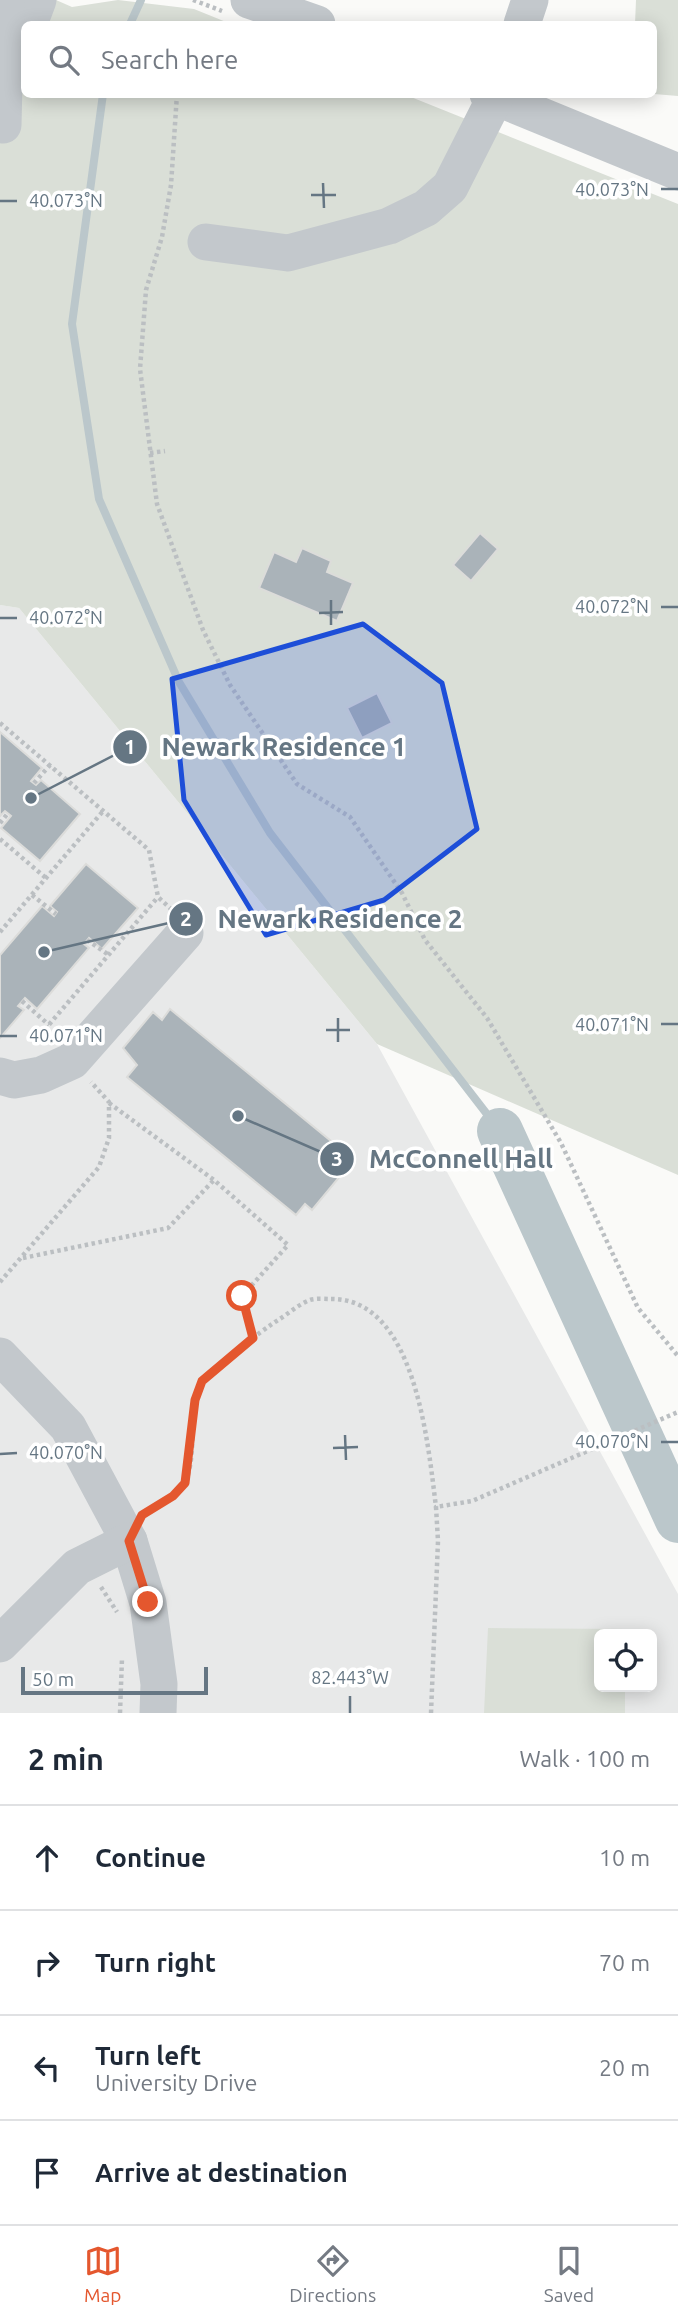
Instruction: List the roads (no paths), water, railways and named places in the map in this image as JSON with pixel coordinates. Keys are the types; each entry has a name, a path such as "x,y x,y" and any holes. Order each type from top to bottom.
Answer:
{"street":[{"path":"1,129 6,0"},
{"path":"30,21 38,0"},
{"path":"523,21 530,0"},
{"path":"259,2 309,21"},
{"path":"1,129 21,52"},
{"path":"206,242 288,253 337,243 389,226 426,208 450,187 493,98"},
{"path":"499,98 678,172"},
{"path":"0,1076 14,1080 41,1075 72,1061 180,923"},
{"path":"0,1356 68,1427 129,1541 148,1602 159,1684 158,1713"},
{"path":"0,1644 77,1567 129,1541"}],"waterway":[{"path":"131,21 141,0"},
{"path":"102,98 72,324 99,499 179,682 270,833 500,1131"},
{"path":"500,1131 678,1520"}],"place":[{"name":"Newark Residence 1","path":"31,798"},
{"name":"Newark Residence 2","path":"44,952"},
{"name":"McConnell Hall","path":"238,1116"}]}
